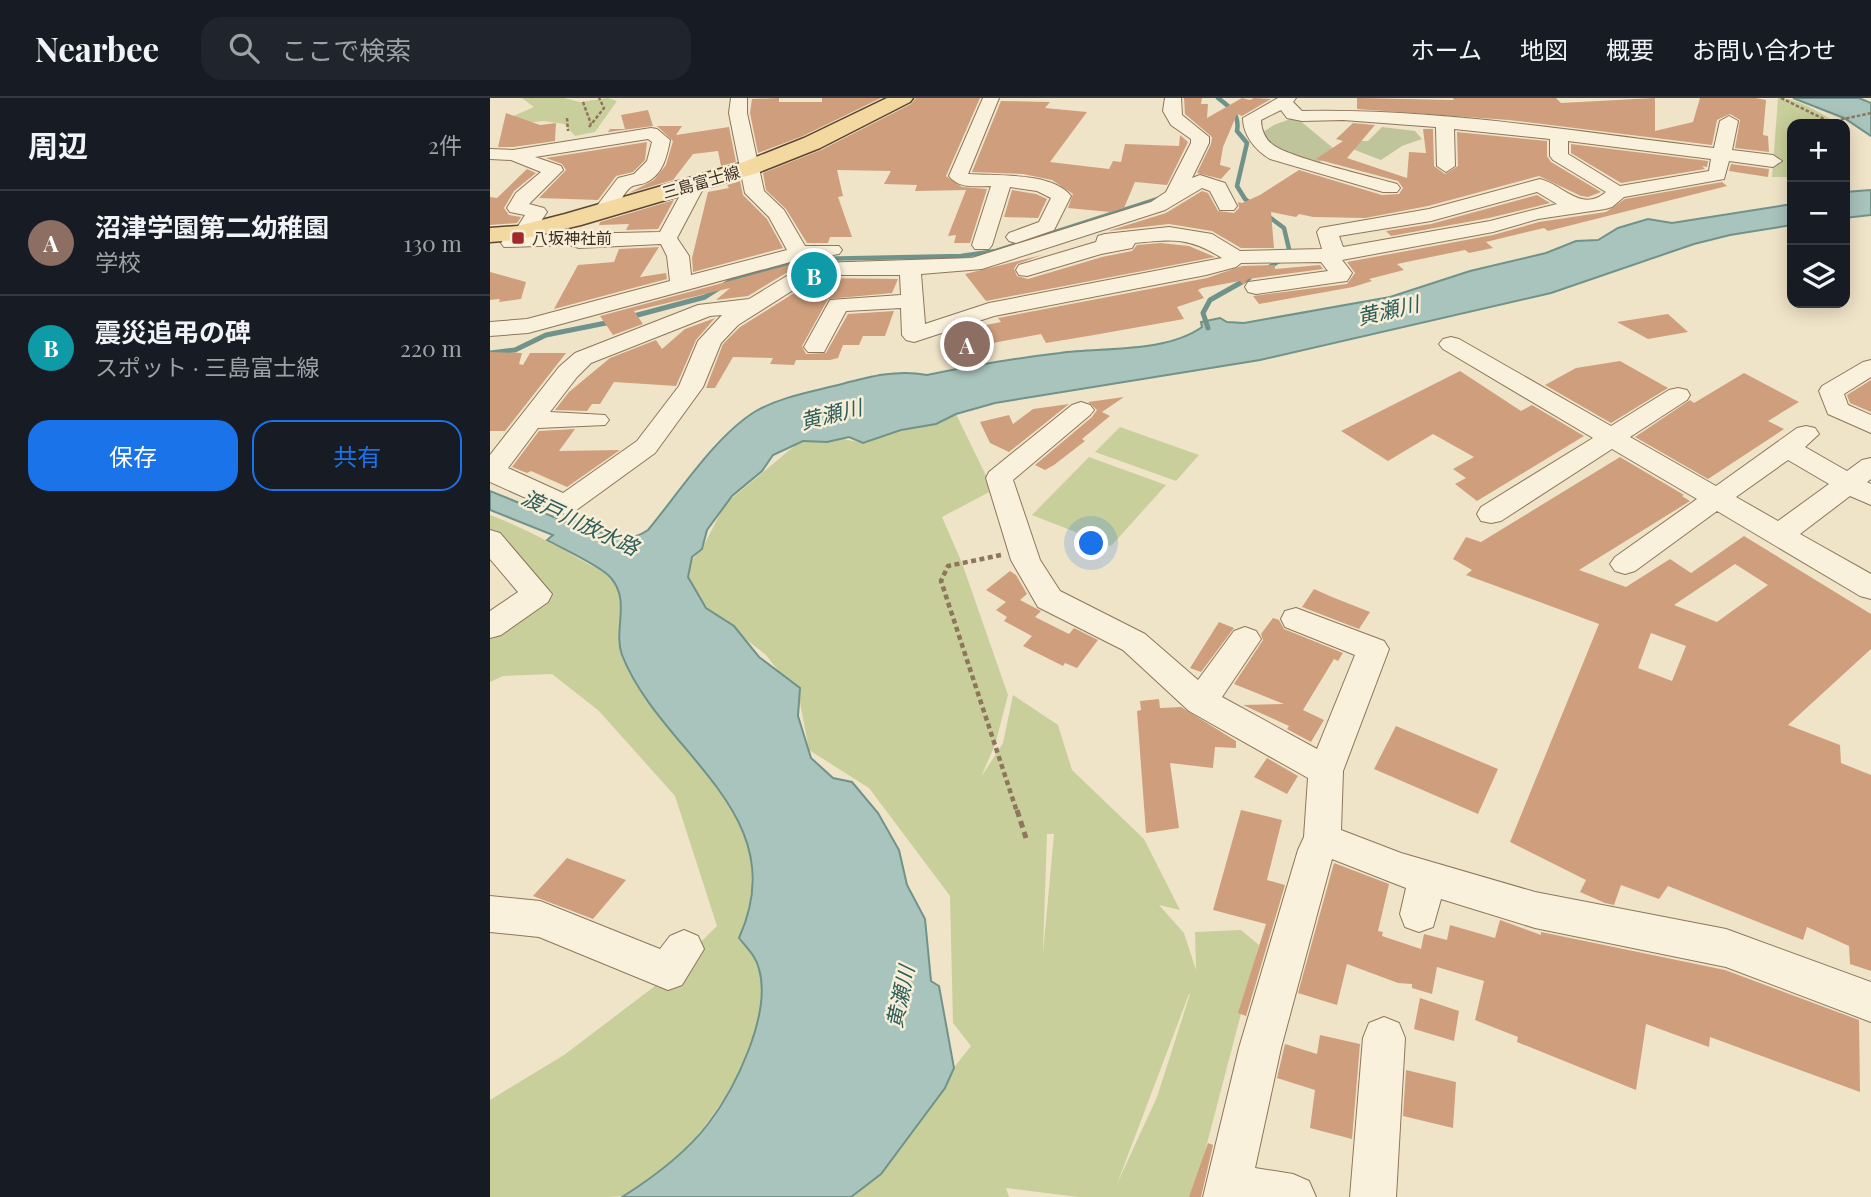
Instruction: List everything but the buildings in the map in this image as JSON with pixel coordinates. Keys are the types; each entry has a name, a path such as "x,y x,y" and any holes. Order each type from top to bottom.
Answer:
{"main road":[{"name":"三島富士線","path":"511,235 749,168 812,144 903,98"}],"street":[{"path":"739,98 738,113 755,194 777,214 805,261"},
{"path":"751,305 706,310 583,358 568,372 491,472 565,505 646,447 691,387 710,341 730,320 751,305 805,261 815,250 982,245 1028,234 1047,226 1061,196 1056,191 1002,182 964,180 958,176 991,98"},
{"path":"1173,98 1170,111 1172,117 1200,137 1200,143 1174,195"},
{"path":"1390,188 1276,155 1266,149 1259,140 1252,127 1252,118 1286,100 1293,114 1302,116 1343,115 1445,122 1773,161"},
{"path":"1559,135 1559,156 1615,190 1717,175 1729,121"},
{"path":"1445,122 1446,166"},
{"path":"490,154 513,155 651,133 661,140 656,162 640,178 625,182 573,239"},
{"path":"490,135 490,145"},
{"path":"1071,235 1086,242 1169,233 1205,238 1236,257 1331,255 1493,226 1535,214 1605,204 1615,190 1612,142"},
{"path":"1663,148 1672,182"},
{"path":"490,255 537,212 517,208 523,197 554,170 513,155"},
{"path":"490,329 528,326 682,286 805,261 910,268 974,264 1147,211 1200,181 1218,166"},
{"path":"1309,183 1327,170"},
{"path":"1200,181 1218,187 1227,206"},
{"path":"982,245 1002,182"},
{"path":"667,238 696,183"},
{"path":"1256,287 1339,276 1341,273 1331,255 1328,232 1431,215 1540,185 1576,208"},
{"path":"511,235 573,239 579,242 667,238"},
{"path":"1009,275 1098,248 1191,239 1194,236"},
{"path":"667,238 678,256 682,286"},
{"path":"910,268 914,335 989,310 1206,270 1229,263 1236,257"},
{"path":"816,348 838,305 913,301"},
{"path":"1451,344 1871,588"},
{"path":"1871,367 1831,391 1837,409 1871,425"},
{"path":"1491,514 1678,395"},
{"path":"1081,410 999,478 1023,550 1049,599 1135,642 1202,702 1326,771"},
{"path":"531,420 596,419"},
{"path":"1625,564 1796,441 1859,490"},
{"path":"1779,535 1859,490 1871,466"},
{"path":"490,540 537,594 490,627"},
{"path":"1293,1197 1228,1192 1260,1048 1316,850 1322,839 1326,771 1373,649 1296,619"},
{"path":"1202,702 1245,639"},
{"path":"1322,839 1427,877 1535,910 1726,948 1871,1002"},
{"path":"1419,914 1427,877"},
{"path":"490,914 540,919 668,971 684,949"},
{"path":"1373,1197 1384,1038"}],"path":[{"path":"574,144 604,108 599,98"},
{"path":"1781,98 1823,119"},
{"path":"583,102 591,125"},
{"path":"1843,119 1871,113"},
{"path":"1023,550 948,566 941,581 1027,838"}],"green space":[{"path":"522,98 564,98 580,102 608,98 617,101 595,132 575,136 564,124 544,121 502,126 511,117 534,107"},
{"path":"1778,98 1802,104 1831,119 1787,119 1787,177 1772,177"},
{"path":"1293,118 1298,119 1333,148 1317,165 1278,152 1260,134"},
{"path":"1382,127 1415,131 1422,139 1402,146 1381,160 1347,147 1356,141 1368,141"},
{"path":"956,414 993,490 942,517 962,563 1008,695 995,745 981,777 1003,743 1013,695 1058,725 1072,770 1144,839 1180,910 1159,905 1184,933 1196,970 1195,932 1241,930 1259,945 1193,1197 1078,1197 1006,1188 1009,1197 851,1197 971,1046 953,1023 950,896 869,788 809,750 799,697 766,655 710,611 680,573 702,549 725,504 798,443 843,439 863,443","holes":["1047,834 1054,834 1043,953 1043,952","1189,994 1157,1097 1117,1184"]},
{"path":"1120,427 1199,455 1176,481 1095,452"},
{"path":"1089,457 1166,485 1111,546 1032,515"},
{"path":"490,515 541,538 612,579 620,597 620,646 633,676 644,695 729,801 745,833 749,850 749,904 739,938 751,952 759,969 762,998 756,1031 742,1065 723,1099 700,1131 675,1160 649,1182 624,1196 490,1197 490,1100 564,1055 659,983 717,926 675,796 599,711 552,674 503,676 490,682 490,627 537,594 490,548"}],"water":[{"path":"1793,98 1859,98 1871,103 1871,136 1850,122 1850,119"},
{"path":"1871,190 1871,215 1850,217 1850,192"},
{"path":"1787,205 1787,226 1694,244 1551,293 1260,360 995,403 956,414 936,424 901,430 863,443 849,437 827,442 803,441 773,455 762,471 732,496 707,530 702,549 692,557 688,577 706,608 734,626 759,657 800,688 798,716 811,758 833,778 852,782 878,813 899,850 907,885 925,919 931,981 939,986 954,1068 945,1088 881,1174 851,1197 622,1197 668,1164 708,1124 729,1091 756,1029 762,987 759,969 751,952 739,938 752,894 750,855 737,820 716,787 641,690 622,655 619,636 620,596 611,578 591,563 547,540 553,535 490,510 490,491 571,524 576,521 621,538 639,535 648,530 726,435 756,411 796,395 882,375 927,375 1043,355 1152,345 1187,335 1202,327 1201,322 1220,318 1227,322 1244,323 1390,297 1470,271 1546,253 1576,241 1598,240 1618,228 1648,219 1672,223"}],"waterway":[{"path":"1218,98 1233,112 1237,120 1237,131 1247,143 1237,186 1245,199 1254,206"},
{"path":"729,279 814,259 961,256 996,251 1161,198"},
{"path":"1264,213 1284,228 1289,249 1284,258 1266,269"},
{"path":"630,317 705,297 735,278"},
{"path":"1208,328 1203,313 1210,300 1249,278 1247,279"},
{"path":"490,353 515,350 546,335 611,322"}],"place":[{"name":"八坂神社前","path":"518,238"},
{"name":"震災追弔の碑","path":"814,275"},
{"name":"沼津学園第二幼稚園","path":"967,344"}],"water label":[{"name":"黄瀬川","path":"1388,311"},
{"name":"黄瀬川","path":"831,415"},
{"name":"渡戸川放水路","path":"580,523"},
{"name":"黄瀬川","path":"901,997"}]}
